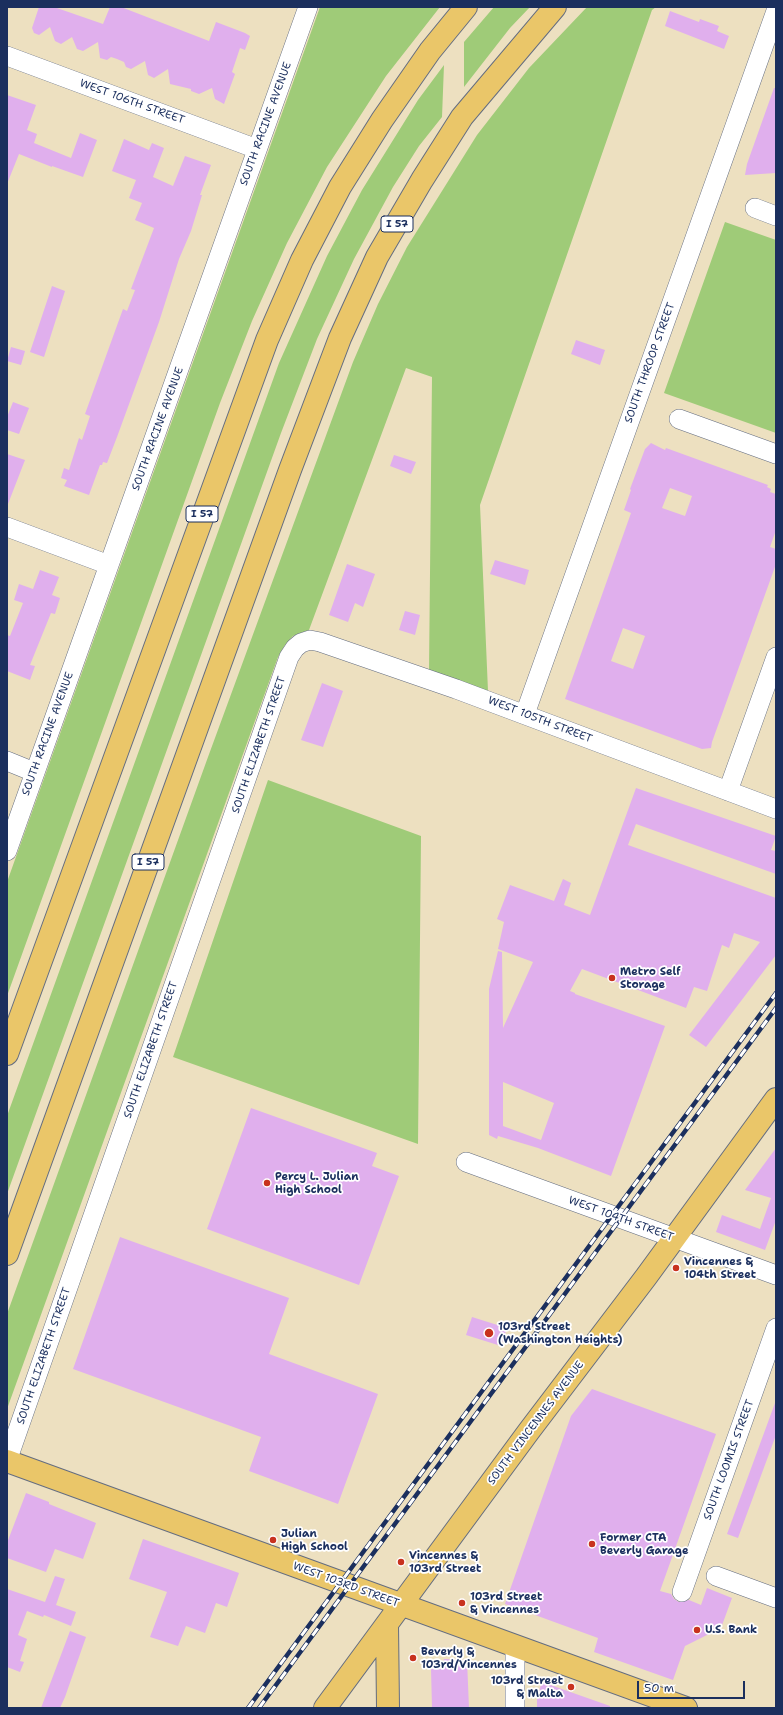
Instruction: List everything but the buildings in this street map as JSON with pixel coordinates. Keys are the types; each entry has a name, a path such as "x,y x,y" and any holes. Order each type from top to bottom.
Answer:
{"main road":[{"name":"I 57","path":"7,1054 267,340 302,260 340,187 382,120 430,51 466,7"},
{"name":"I 57","path":"7,1254 290,470 340,338 378,257 422,180 462,117 555,7"},
{"name":"SOUTH VINCENNES AVENUE","path":"325,1708 528,1431 674,1239 776,1099"},
{"name":"WEST 103RD STREET","path":"7,1461 400,1606 686,1708"},
{"path":"387,1624 388,1708"}],"street":[{"name":"SOUTH RACINE AVENUE","path":"7,851 308,7"},
{"name":"SOUTH THROOP STREET","path":"524,714 776,11"},
{"name":"WEST 106TH STREET","path":"7,56 257,149"},
{"path":"755,208 776,216"},
{"path":"679,419 776,454"},
{"path":"7,527 109,565"},
{"name":"WEST 105TH STREET","path":"301,643 310,640 320,642 524,714 776,809"},
{"name":"SOUTH ELIZABETH STREET","path":"7,1461 287,665 295,648 301,643"},
{"path":"728,791 776,656"},
{"path":"7,762 34,772"},
{"name":"WEST 104TH STREET","path":"466,1162 776,1275"},
{"name":"SOUTH LOOMIS STREET","path":"682,1592 776,1328"},
{"path":"691,1566 776,1598"},
{"path":"515,1708 516,1647"}],"green space":[{"path":"320,7 440,7 386,76 327,167 287,243 252,321 220,403 7,996 7,882"},
{"path":"494,7 530,7 510,28 464,87 464,42"},
{"path":"587,7 656,7 652,10 480,505 488,691 429,671 432,377 406,368 309,630 293,636 285,645 278,657 7,1409 7,1314 208,757 353,362 378,304 407,247 477,135 529,68"},
{"path":"444,65 442,117 419,146 393,187 354,259 317,339 281,433 7,1194 7,1116 279,363 327,256 362,190 418,100"},
{"path":"725,222 776,240 776,433 664,393"},
{"path":"268,780 421,836 418,1144 173,1057"}],"railway":[{"path":"248,1708 776,993"},
{"path":"259,1708 776,1008"}],"place":[{"name":"Metro Self Storage","path":"612,978"},
{"name":"Percy L. Julian High School","path":"267,1183"},
{"name":"Vincennes & 104th Street","path":"676,1268"},
{"name":"103rd Street (Washington Heights)","path":"489,1333"},
{"name":"Julian High School","path":"273,1540"},
{"name":"Former CTA Beverly Garage","path":"592,1544"},
{"name":"Vincennes & 103rd Street","path":"401,1562"},
{"name":"103rd Street & Vincennes","path":"462,1603"},
{"name":"U.S. Bank","path":"697,1630"},
{"name":"Beverly & 103rd/Vincennes","path":"413,1658"},
{"name":"103rd Street & Malta","path":"571,1687"}]}
